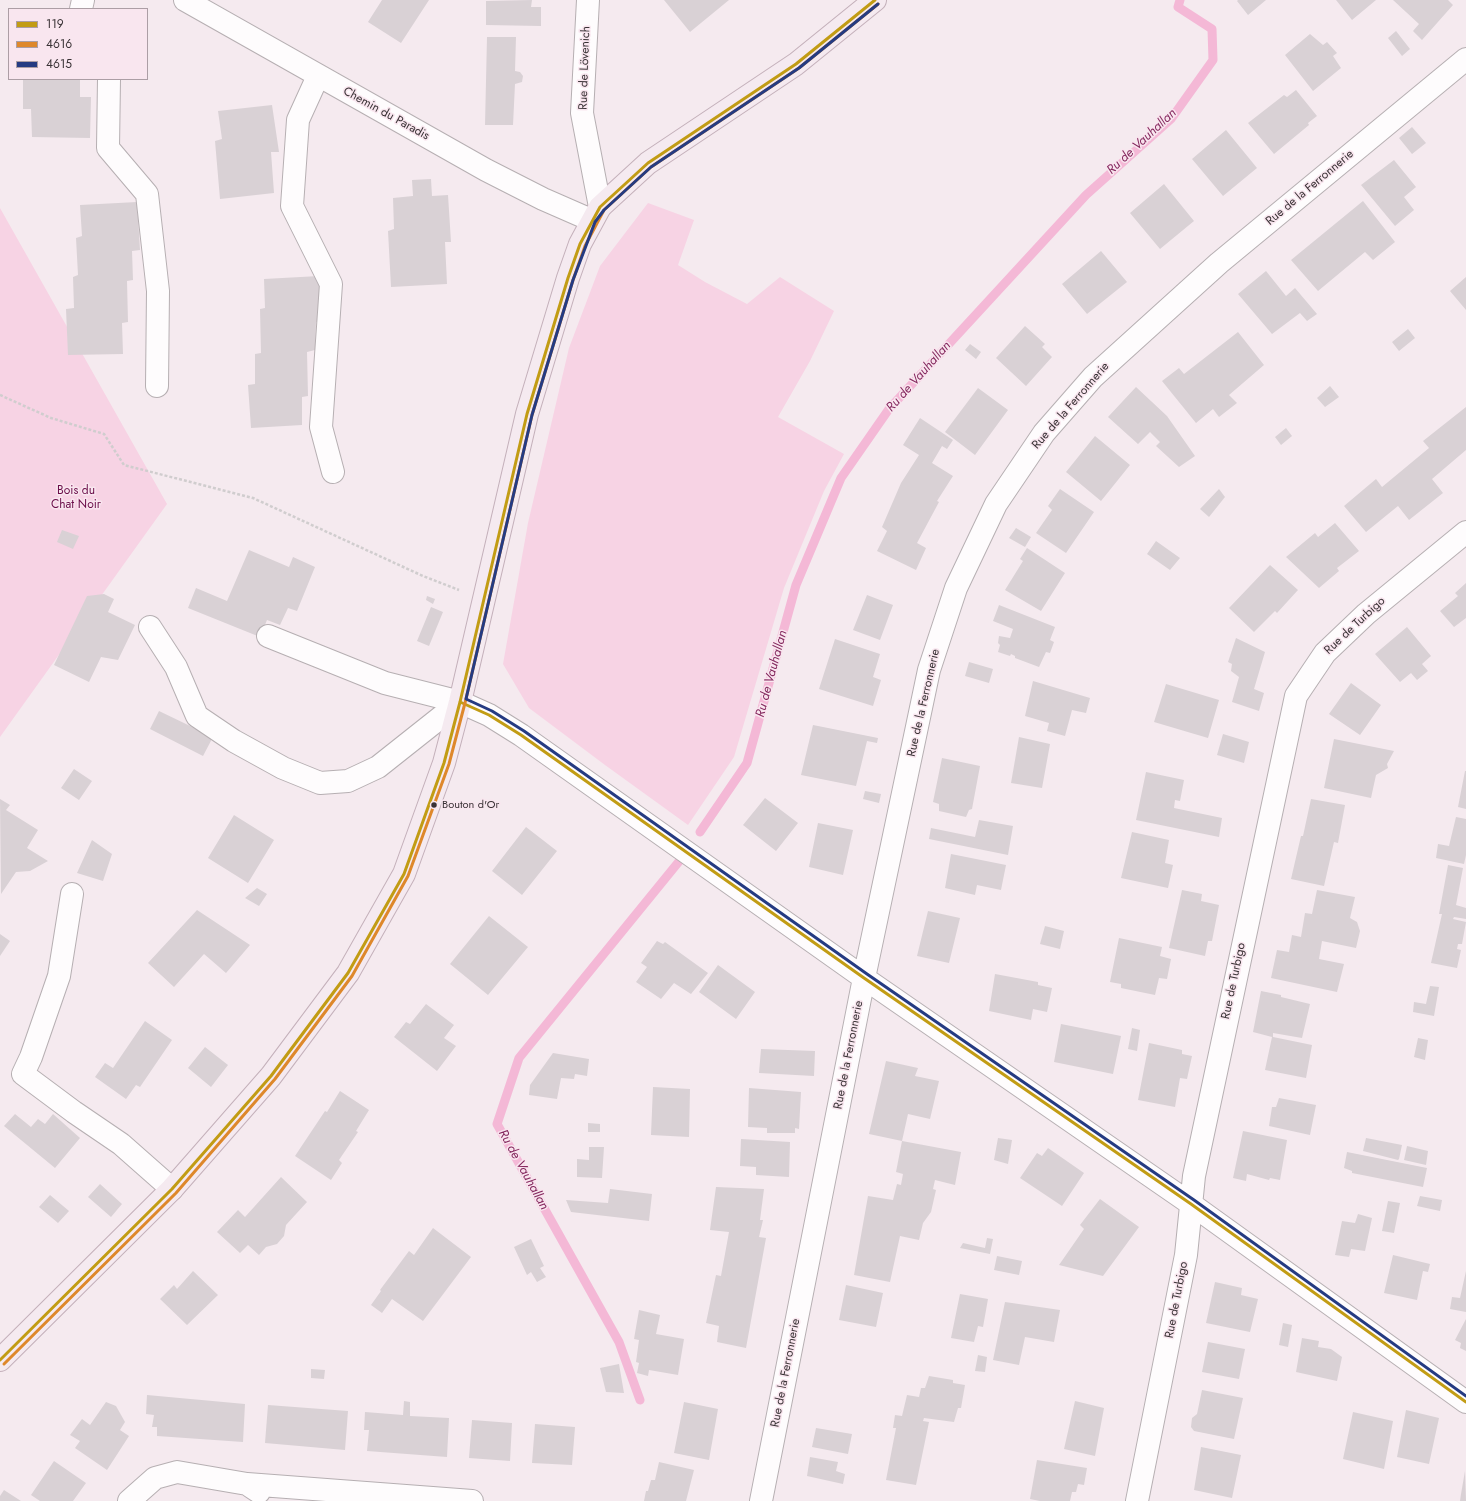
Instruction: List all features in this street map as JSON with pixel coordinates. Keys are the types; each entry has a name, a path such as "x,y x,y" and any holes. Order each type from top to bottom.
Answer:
{"main road":[{"path":"0,1360 172,1189 271,1076 348,973 404,874 444,763 460,702 527,414 568,278 596,213 648,163 796,64 875,0"}],"street":[{"name":"Chemin du Paradis","path":"185,0 486,170 543,199 596,213"},
{"name":"Rue de Lövenich","path":"588,0 582,113 596,213"},
{"name":"Rue de la Ferronnerie","path":"761,1501 864,978 929,670 956,588 996,504 1044,433 1093,377 1219,263 1466,59"},
{"path":"318,76 298,120 292,206 331,284 321,427 333,472"},
{"path":"109,80 108,148 147,194 158,291 157,386"},
{"name":"Rue de Turbigo","path":"1137,1501 1186,1255 1195,1168 1296,696 1325,653 1366,614 1466,532"},
{"path":"150,627 158,636 176,667 197,716 234,741 283,768 320,782 348,781 378,766 460,702"},
{"path":"268,636 385,684 460,702 489,715 521,735 864,978 1191,1204 1466,1402"},
{"path":"72,894 59,976 31,1057 23,1074 74,1112 121,1144 172,1189"},
{"path":"128,1501 155,1478 177,1472 247,1484 457,1501"},
{"path":"247,1484 272,1501"}],"path":[{"path":"0,395 51,418 104,434 124,465 253,498 423,576 483,599"}],"green space":[{"path":"648,203 694,220 678,265 705,282 747,304 780,277 834,311 810,361 778,417 844,454 824,491 784,588 734,757 688,825 529,708 503,664 528,523 569,348 600,266"},
{"name":"Bois du Chat Noir","path":"0,208 167,504 0,737"}],"building":[{"path":"382,0 429,0 401,43 368,22"},
{"path":"532,0 531,7 541,7 541,26 486,25 486,1"},
{"path":"664,0 729,0 690,32"},
{"path":"1266,0 1248,15 1237,1"},
{"path":"1336,0 1376,0 1352,20"},
{"path":"1393,0 1448,0 1453,5 1422,40 1413,31 1419,24"},
{"path":"1396,31 1410,49 1402,56 1388,38"},
{"path":"1310,34 1323,45 1327,42 1337,53 1333,56 1341,68 1313,91 1285,55"},
{"path":"487,37 516,37 515,71 520,72 523,76 522,82 515,84 513,125 485,125"},
{"path":"23,80 80,80 80,97 91,97 90,138 32,137 31,109 23,109"},
{"path":"1296,90 1317,116 1308,123 1309,125 1274,154 1248,123 1284,95 1287,97"},
{"path":"272,105 279,152 271,152 274,193 220,199 215,141 222,139 218,111"},
{"path":"1412,127 1426,143 1412,154 1399,138"},
{"path":"1226,130 1257,168 1223,196 1192,159"},
{"path":"1394,160 1416,187 1404,197 1414,210 1395,226 1361,185"},
{"path":"431,179 432,196 448,195 451,242 445,242 447,284 391,287 388,231 394,229 393,198 413,196 412,180"},
{"path":"1164,184 1194,221 1160,249 1130,213"},
{"path":"1363,201 1395,242 1373,260 1365,252 1318,291 1291,260"},
{"path":"137,202 140,250 132,251 133,280 127,281 128,322 122,323 123,354 68,355 66,309 74,308 73,277 78,275 76,238 82,236 80,205"},
{"path":"1101,251 1127,282 1087,314 1062,284"},
{"path":"1266,271 1286,296 1295,288 1317,314 1307,321 1300,313 1272,334 1238,294"},
{"path":"319,276 323,322 316,322 315,350 307,352 308,396 302,397 302,425 251,428 248,385 255,384 255,354 261,353 260,309 265,308 264,279"},
{"path":"1466,277 1466,310 1450,291"},
{"path":"1025,326 1045,344 1042,347 1052,357 1026,386 996,358"},
{"path":"1408,329 1415,338 1399,351 1392,342"},
{"path":"1238,332 1264,365 1229,395 1237,403 1219,417 1213,409 1196,423 1162,381 1179,368 1184,374"},
{"path":"970,344 981,352 976,359 965,350"},
{"path":"1330,386 1339,397 1325,407 1317,398"},
{"path":"1136,387 1167,416 1195,456 1179,467 1156,446 1160,442 1150,432 1138,444 1108,417"},
{"path":"978,388 1008,410 975,455 945,432"},
{"path":"1466,407 1466,450 1432,479 1443,493 1409,520 1398,506 1366,532 1344,506 1376,479 1382,487 1429,448 1423,441"},
{"path":"920,418 953,440 947,449 942,446 932,463 953,476 937,501 939,502 917,543 926,548 916,570 877,551 887,531 882,527 901,483 919,455 903,445"},
{"path":"1286,428 1292,436 1281,445 1275,437"},
{"path":"1095,436 1130,465 1101,501 1066,472"},
{"path":"1060,489 1094,512 1066,553 1036,533 1052,510 1048,506"},
{"path":"1219,489 1225,497 1209,517 1200,509"},
{"path":"1335,523 1359,551 1337,568 1339,571 1319,588 1286,557 1315,533 1318,537"},
{"path":"1016,528 1031,537 1025,547 1009,538"},
{"path":"62,530 79,536 73,549 57,542"},
{"path":"1156,541 1180,558 1170,570 1147,554"},
{"path":"1027,548 1065,573 1041,611 1005,590 1023,561 1020,559"},
{"path":"249,550 289,567 293,557 315,567 297,611 288,608 280,625 267,620 260,637 188,608 196,588 227,601"},
{"path":"1270,565 1298,590 1277,613 1275,611 1254,632 1229,608"},
{"path":"1466,583 1466,618 1454,627 1440,611 1458,596 1455,593"},
{"path":"104,594 114,599 108,612 135,625 118,660 101,657 89,682 54,665 87,596"},
{"path":"867,595 893,605 880,640 853,630"},
{"path":"427,596 435,599 433,604 426,600"},
{"path":"999,605 1055,627 1050,640 1054,642 1050,653 1046,652 1039,667 1015,658 1015,656 1011,654 1010,656 998,652 1000,645 998,643 999,636 1010,638 1013,629 993,621"},
{"path":"431,607 443,612 429,646 417,641"},
{"path":"1407,627 1431,656 1422,664 1428,671 1417,680 1411,673 1400,682 1375,654"},
{"path":"1236,638 1265,652 1254,689 1264,693 1259,711 1232,702 1239,677 1231,671 1232,664 1228,662"},
{"path":"835,639 880,654 873,677 881,680 873,706 819,689"},
{"path":"969,662 993,669 989,683 965,676"},
{"path":"1033,681 1090,698 1086,713 1072,710 1065,736 1047,731 1049,723 1025,716"},
{"path":"1351,683 1381,705 1360,735 1329,714"},
{"path":"1166,684 1219,700 1208,738 1154,722"},
{"path":"159,711 213,737 203,756 150,729"},
{"path":"813,725 878,738 877,743 867,741 856,786 801,775"},
{"path":"1223,734 1249,742 1244,763 1217,755"},
{"path":"1019,737 1050,744 1042,788 1011,783"},
{"path":"1334,739 1394,751 1387,764 1388,768 1376,775 1371,798 1324,788"},
{"path":"942,758 980,766 972,809 969,810 966,817 939,811 939,804 933,802"},
{"path":"74,769 92,781 79,800 61,788"},
{"path":"1466,771 1466,809 1458,807"},
{"path":"1146,772 1184,780 1180,801 1175,800 1174,808 1222,818 1219,837 1136,820"},
{"path":"865,791 881,794 879,803 863,799"},
{"path":"765,798 798,823 776,851 743,825"},
{"path":"0,799 10,805 6,810 38,830 27,848 48,861 30,871 16,872 1,894"},
{"path":"1311,799 1345,805 1338,843 1334,842 1324,886 1291,879 1301,836 1303,836"},
{"path":"234,815 274,840 248,883 208,858"},
{"path":"1456,817 1466,819 1466,855 1464,864 1436,858 1438,844 1449,846"},
{"path":"979,820 1013,826 1008,855 929,839 931,828 975,837"},
{"path":"818,823 853,830 843,875 809,867"},
{"path":"526,827 557,851 522,895 492,871"},
{"path":"1132,832 1169,840 1165,863 1173,865 1168,888 1121,878"},
{"path":"92,840 112,854 103,881 77,873"},
{"path":"951,854 1006,865 1001,890 977,885 975,895 945,888"},
{"path":"1448,865 1463,868 1456,905 1466,908 1466,919 1454,917 1453,919 1466,922 1462,944 1458,944 1457,949 1461,950 1457,968 1431,963 1442,914 1439,914"},
{"path":"257,888 267,894 259,906 245,898"},
{"path":"1182,890 1202,894 1201,901 1219,905 1212,941 1208,941 1205,956 1169,948"},
{"path":"1317,890 1355,897 1350,918 1357,922 1360,931 1356,948 1322,941 1319,959 1344,964 1337,992 1271,978 1277,950 1289,952 1292,935 1301,937 1305,913 1312,914"},
{"path":"197,910 250,945 226,973 204,954 174,987 148,963"},
{"path":"928,911 960,918 949,963 917,956"},
{"path":"489,916 528,947 488,995 450,964"},
{"path":"1045,926 1064,931 1060,949 1040,944"},
{"path":"0,934 10,941 0,956"},
{"path":"1119,938 1162,947 1160,956 1171,959 1167,979 1159,978 1155,995 1121,988 1121,984 1110,982"},
{"path":"657,941 663,944 665,942 708,973 691,994 674,983 661,999 636,982 647,967 641,963"},
{"path":"718,965 755,992 736,1019 699,992"},
{"path":"995,974 1038,982 1038,985 1052,988 1047,1012 1033,1009 1031,1020 989,1011"},
{"path":"1430,986 1439,987 1434,1016 1413,1012 1414,1002 1426,1004"},
{"path":"1261,991 1281,995 1281,997 1310,1004 1302,1038 1273,1033 1273,1037 1312,1045 1306,1078 1265,1070 1272,1037 1253,1032"},
{"path":"426,1004 454,1025 444,1038 456,1046 437,1071 394,1037 406,1022 410,1024"},
{"path":"145,1021 172,1040 140,1087 136,1085 126,1099 95,1077 105,1063 113,1068"},
{"path":"1061,1024 1121,1036 1113,1074 1054,1062"},
{"path":"1132,1028 1140,1030 1137,1051 1128,1049"},
{"path":"1418,1038 1428,1040 1425,1060 1414,1057"},
{"path":"1149,1043 1182,1050 1182,1054 1192,1056 1187,1079 1180,1078 1175,1107 1138,1100"},
{"path":"205,1047 228,1065 211,1087 188,1068"},
{"path":"761,1049 815,1051 814,1076 759,1073"},
{"path":"553,1053 589,1059 587,1076 575,1074 574,1079 561,1078 557,1099 529,1095 530,1085"},
{"path":"886,1061 918,1068 915,1076 939,1081 930,1119 908,1114 902,1141 869,1134"},
{"path":"653,1087 690,1089 689,1137 651,1135"},
{"path":"749,1088 801,1092 799,1129 795,1128 795,1133 767,1133 767,1128 748,1127"},
{"path":"340,1091 369,1110 356,1131 358,1132 339,1160 342,1163 331,1180 295,1156 325,1111 327,1112"},
{"path":"1279,1098 1316,1105 1310,1135 1269,1126 1272,1107 1276,1107"},
{"path":"15,1114 31,1127 38,1119 45,1124 53,1114 80,1138 55,1168 4,1126"},
{"path":"588,1123 600,1124 600,1132 588,1132"},
{"path":"1243,1131 1287,1140 1280,1180 1270,1178 1269,1180 1247,1174 1246,1181 1233,1178"},
{"path":"998,1138 1012,1140 1008,1164 994,1160"},
{"path":"1366,1138 1402,1145 1399,1159 1363,1151"},
{"path":"741,1139 790,1142 789,1177 756,1175 756,1167 740,1166"},
{"path":"902,1141 961,1152 955,1185 935,1180 933,1189 936,1190 931,1212 923,1223 919,1240 900,1236 890,1282 854,1275 868,1196 893,1200 897,1184 901,1185 903,1174 896,1172"},
{"path":"1407,1146 1428,1151 1426,1165 1404,1160"},
{"path":"589,1147 604,1147 602,1178 577,1177 577,1159 589,1160"},
{"path":"1048,1148 1084,1173 1062,1206 1020,1178 1037,1153 1042,1156"},
{"path":"1347,1152 1427,1168 1423,1187 1352,1173 1352,1171 1344,1168"},
{"path":"281,1177 307,1202 286,1225 284,1236 277,1244 266,1247 259,1255 248,1245 240,1253 217,1232 238,1210 245,1217"},
{"path":"100,1184 122,1204 111,1217 88,1197"},
{"path":"716,1187 764,1189 760,1220 763,1220 759,1237 766,1238 746,1348 717,1342 719,1326 706,1323 716,1275 721,1276 729,1232 710,1230"},
{"path":"610,1189 652,1194 649,1221 571,1212 566,1200 608,1203"},
{"path":"50,1195 69,1211 58,1223 39,1207"},
{"path":"1420,1196 1442,1200 1440,1211 1417,1206"},
{"path":"1100,1199 1139,1227 1103,1276 1059,1265 1084,1229 1080,1225"},
{"path":"1388,1201 1400,1203 1394,1233 1382,1231"},
{"path":"1358,1214 1372,1218 1365,1251 1351,1249 1349,1257 1335,1255 1342,1221 1355,1223"},
{"path":"433,1228 471,1257 423,1321 392,1299 382,1313 371,1305 381,1291 380,1290 409,1251 414,1255"},
{"path":"987,1238 993,1239 990,1254 960,1248 963,1243 985,1248"},
{"path":"531,1239 544,1266 540,1268 546,1277 537,1282 531,1272 527,1275 514,1247"},
{"path":"1393,1255 1430,1264 1428,1272 1423,1271 1417,1300 1384,1293"},
{"path":"997,1256 1022,1261 1019,1275 994,1270"},
{"path":"193,1271 218,1295 187,1325 160,1299 174,1285 177,1289"},
{"path":"1466,1271 1466,1312 1450,1309 1452,1297 1460,1298"},
{"path":"1215,1282 1242,1288 1241,1295 1258,1299 1250,1332 1206,1323"},
{"path":"846,1285 883,1293 876,1327 839,1320"},
{"path":"960,1294 988,1299 983,1327 978,1326 974,1342 951,1338"},
{"path":"1005,1302 1060,1310 1054,1342 1025,1337 1019,1365 993,1360"},
{"path":"639,1310 660,1315 656,1334 684,1339 678,1375 649,1370 648,1376 637,1373 639,1363 636,1362 639,1340 634,1339"},
{"path":"1466,1319 1466,1351 1460,1348 1461,1343 1455,1340"},
{"path":"1283,1323 1292,1325 1288,1347 1279,1345"},
{"path":"1302,1338 1319,1341 1318,1347 1331,1349 1342,1357 1337,1381 1296,1372"},
{"path":"1208,1342 1245,1349 1239,1379 1202,1372"},
{"path":"978,1355 987,1357 985,1372 975,1371"},
{"path":"619,1364 624,1393 606,1392 600,1368"},
{"path":"311,1369 325,1370 324,1379 311,1378"},
{"path":"929,1376 953,1380 953,1383 965,1385 961,1408 958,1408 954,1422 924,1418 923,1421 929,1422 916,1485 886,1480 896,1428 893,1428 895,1415 902,1416 907,1395 919,1397 921,1388 925,1388"},
{"path":"1202,1390 1243,1398 1234,1439 1194,1431 1191,1427 1192,1418 1197,1414"},
{"path":"147,1395 245,1404 243,1442 157,1436 157,1427 152,1427 154,1415 146,1414"},
{"path":"404,1401 410,1402 410,1416 449,1418 447,1457 367,1451 369,1430 364,1430 365,1412 403,1415"},
{"path":"1075,1401 1104,1408 1095,1456 1064,1449"},
{"path":"106,1402 116,1406 125,1422 120,1430 129,1436 107,1470 75,1448 80,1441 70,1435 82,1419 90,1425"},
{"path":"684,1402 718,1409 709,1460 674,1453"},
{"path":"268,1405 348,1411 345,1450 265,1443"},
{"path":"1406,1410 1439,1418 1429,1464 1397,1457"},
{"path":"1353,1412 1393,1421 1384,1469 1343,1459"},
{"path":"472,1420 512,1423 510,1461 469,1458"},
{"path":"535,1424 575,1427 572,1465 532,1463"},
{"path":"816,1428 852,1434 848,1454 812,1447"},
{"path":"1201,1447 1241,1455 1232,1498 1194,1490"},
{"path":"810,1457 838,1462 836,1471 845,1474 843,1484 807,1476"},
{"path":"1037,1460 1087,1468 1084,1485 1078,1484 1076,1492 1072,1492 1070,1501 1040,1501 1030,1499"},
{"path":"54,1461 86,1483 73,1501 40,1501 31,1495"},
{"path":"659,1462 694,1470 686,1501 644,1501 646,1491 648,1491 651,1480 655,1480"},
{"path":"1465,1471 1466,1501 1460,1501 1461,1494"},
{"path":"4,1490 21,1501 0,1501 0,1496"}],"waterway":[{"name":"Ru de Vauhallan","path":"700,832 747,763 796,585 841,478 889,409 1086,195 1171,119 1213,60 1212,29 1178,7 1180,0"},
{"name":"Ru de Vauhallan","path":"640,1400 619,1342 497,1124 519,1058 681,859"}],"transit line":[{"name":"119","path":"0,1360 172,1189 271,1076 348,973 404,874 444,763 460,702 527,414 568,278 580,244 600,207 648,163 796,64 875,0"},
{"name":"4616","path":"4,1364 176,1193 275,1079 352,976 408,876 449,764 465,703 532,415 573,280 585,246 604,210 651,167 799,68 878,4"},
{"name":"4615","path":"878,4 799,68 651,167 604,210 595,222 573,280 532,415 466,699 492,711 524,731 867,974 1194,1200 1466,1396"},
{"name":"119","path":"460,702 489,715 521,735 864,978 1191,1204 1466,1402"}],"place":[{"name":"Bouton d'Or","path":"434,805"}]}
